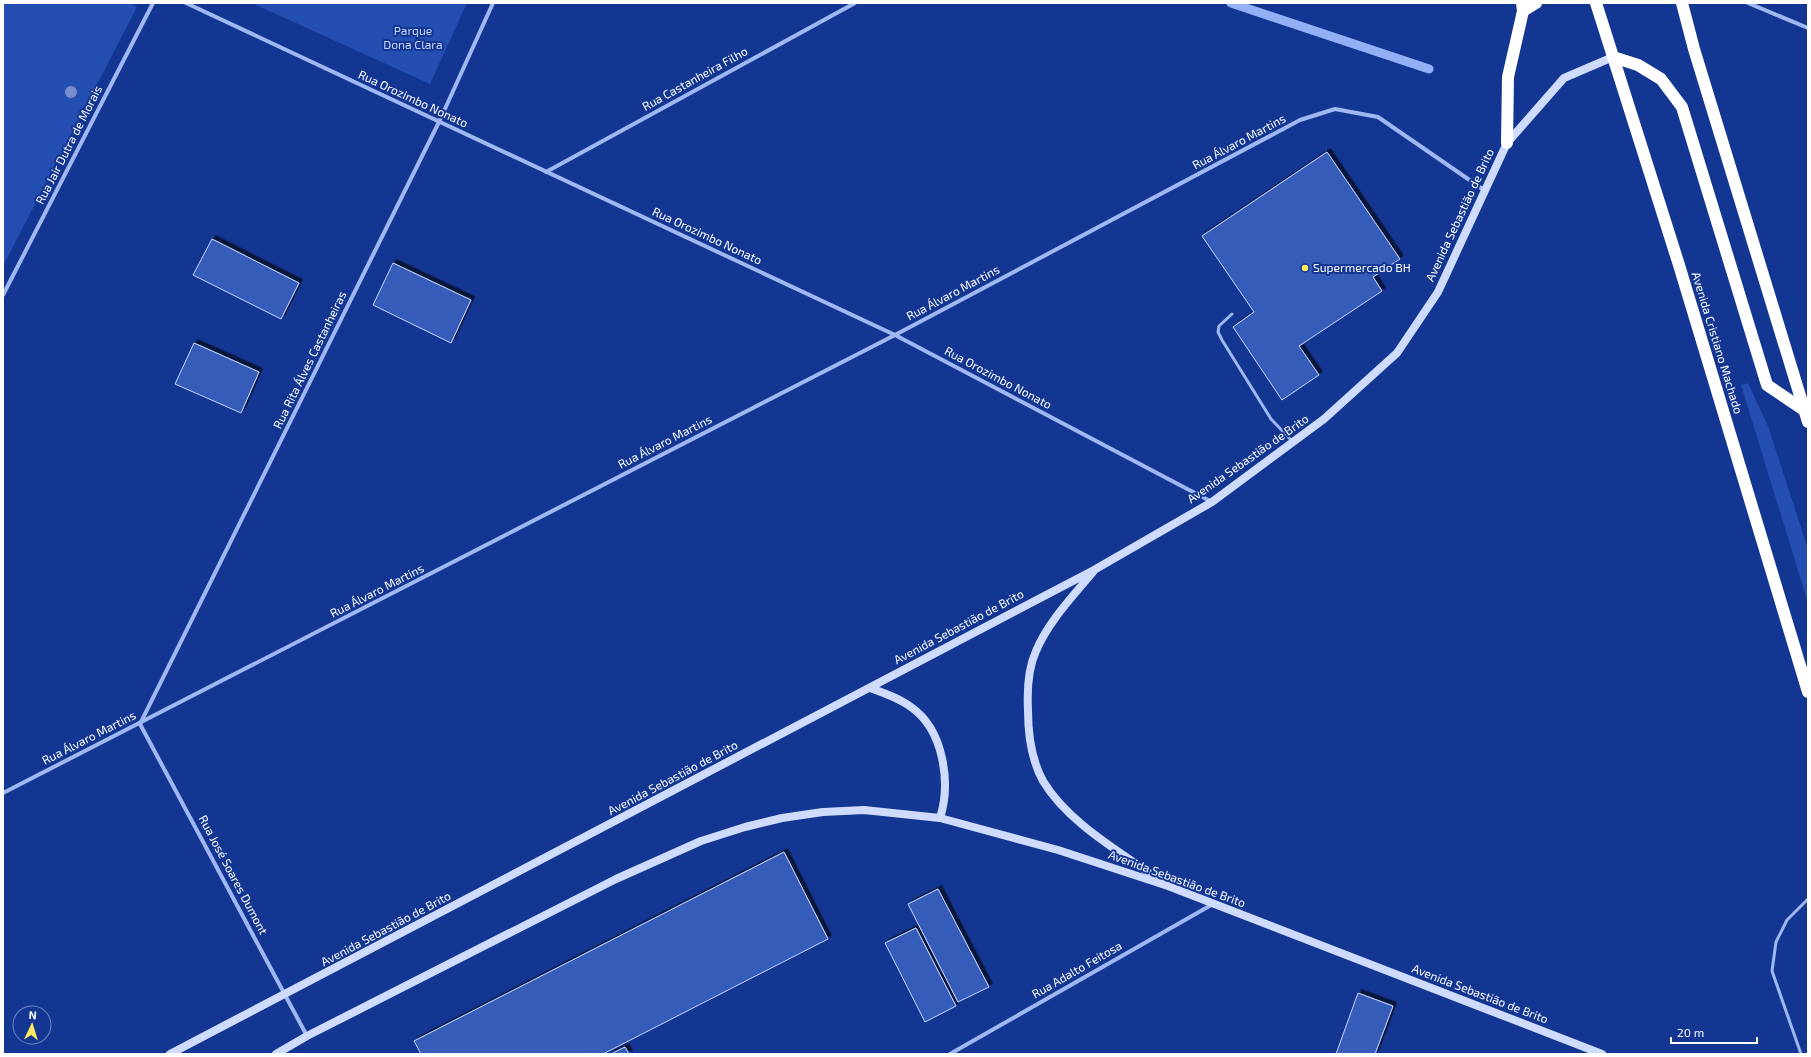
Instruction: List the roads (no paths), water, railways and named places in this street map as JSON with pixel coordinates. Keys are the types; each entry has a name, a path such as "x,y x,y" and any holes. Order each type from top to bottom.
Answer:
{"highway":[{"path":"1507,144 1508,77 1523,7 1536,3"},
{"name":"Avenida Cristiano Machado","path":"1596,3 1679,265 1808,692"},
{"path":"1682,3 1694,49 1808,422"},
{"path":"1613,57 1638,65 1661,79 1682,107 1767,385 1804,410"}],"street":[{"name":"Rua Jair Dutra de Morais","path":"3,295 154,3"},
{"name":"Rua Orozimbo Nonato","path":"186,3 895,335 1212,502"},
{"name":"Rua Rita Álves Castanheiras","path":"140,724 439,122 493,3"},
{"name":"Rua Castanheira Filho","path":"546,172 855,3"},
{"path":"1748,3 1808,28"},
{"name":"Avenida Sebastião de Brito","path":"170,1054 1094,570 1212,502 1324,419 1397,353 1438,292 1484,190 1507,144 1564,78 1613,57"},
{"name":"Rua Álvaro Martins","path":"3,793 895,335 1300,120 1335,109 1378,117 1484,190"},
{"path":"1094,570 1053,622 1036,651 1027,687 1028,721 1032,750 1043,781 1061,805 1084,826 1168,886"},
{"path":"870,688 897,698 912,707 928,723 939,748 946,774 945,802 940,818"},
{"name":"Rua José Soares Dumont","path":"140,724 307,1036"},
{"name":"Avenida Sebastião de Brito","path":"276,1054 307,1036 616,878 701,841 745,827 782,818 823,812 864,810 940,818 1058,850 1168,886 1602,1054"},
{"name":"Rua Adalto Feitosa","path":"950,1054 1213,904"}],"lane":[{"path":"1232,314 1219,326 1218,332 1270,420 1294,442"},
{"path":"1801,1054 1772,971 1776,942 1784,925 1787,920 1808,900"}],"waterway":[{"path":"1231,3 1429,69"}],"place":[{"name":"Supermercado BH","path":"1305,268"}],"park label":[{"name":"Parque Dona Clara","path":"413,38"}]}
